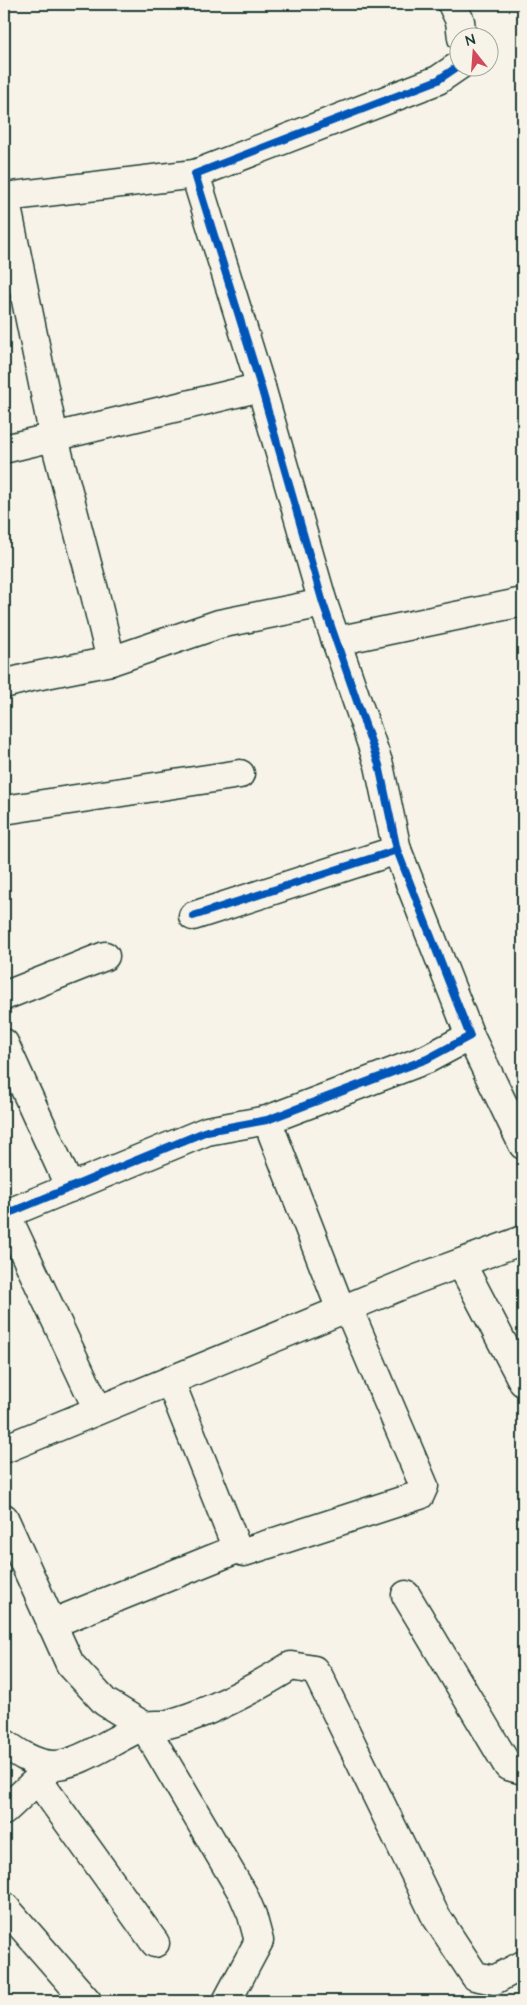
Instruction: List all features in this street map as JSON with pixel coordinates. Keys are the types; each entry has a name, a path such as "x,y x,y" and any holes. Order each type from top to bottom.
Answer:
{"street":[{"path":"452,4 460,21 461,28"},
{"path":"111,661 54,438 4,198 195,174 438,80 450,72"},
{"path":"195,174 261,387 323,603 378,766 397,850 470,1036 523,1145"},
{"path":"4,449 261,387"},
{"path":"336,641 523,602"},
{"path":"4,684 31,676 111,661 219,624 323,603"},
{"path":"4,810 240,774"},
{"path":"193,916 397,850"},
{"path":"4,996 105,956"},
{"path":"98,1410 5,1215 208,1132 268,1120 427,1059 470,1036"},
{"path":"4,1043 70,1188"},
{"path":"52,1624 238,1550 244,1552 420,1495 424,1486 344,1309 268,1120"},
{"path":"4,1449 344,1309 523,1240"},
{"path":"462,1263 523,1382"},
{"path":"170,1381 238,1550"},
{"path":"4,1518 70,1664 105,1702 144,1726 243,1894 259,1941 230,2000"},
{"path":"406,1594 508,1766 523,1770"},
{"path":"4,1811 45,1773 77,1760 144,1726 167,1724 203,1711 252,1690 291,1666 314,1670 434,1915 475,1976 494,1980 523,1965"},
{"path":"4,1743 32,1760 45,1773 155,1943"},
{"path":"4,1906 87,2001"}],"cycle path":[{"path":"397,850 379,765 323,603 261,387 195,174 438,80 450,72"},
{"path":"4,1215 207,1131 267,1120 427,1059 470,1036 397,850 193,916"}]}
